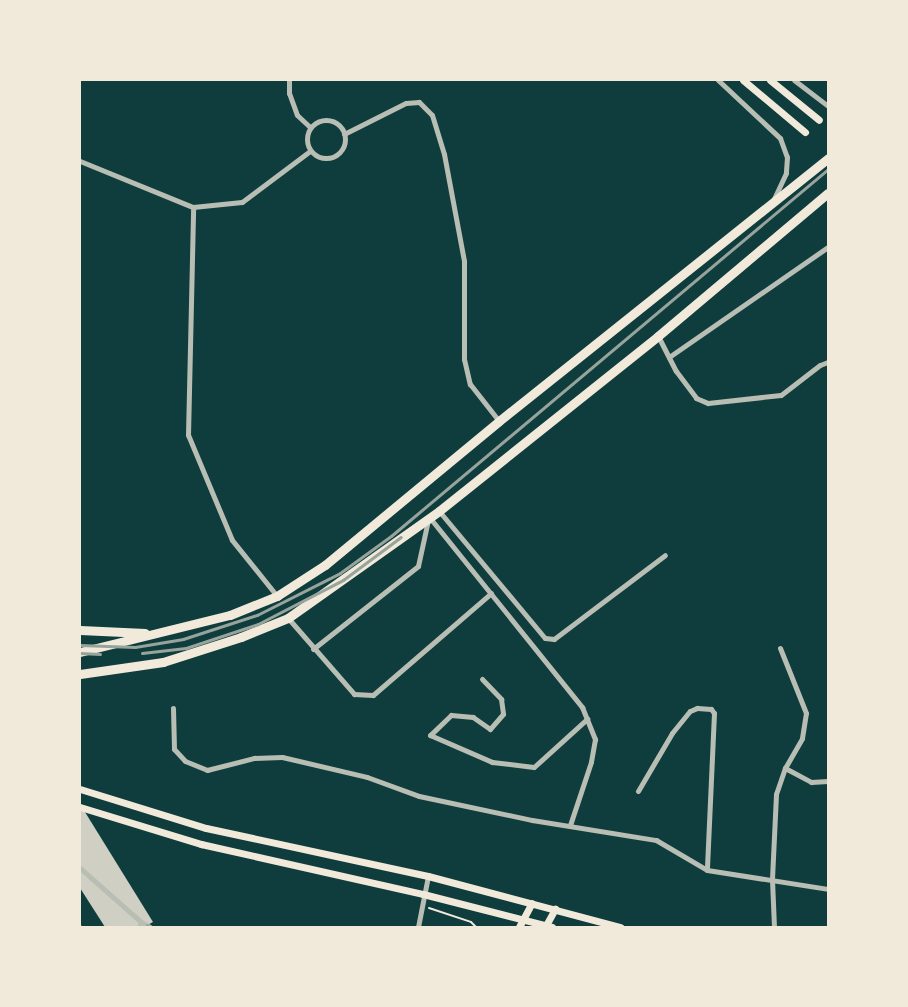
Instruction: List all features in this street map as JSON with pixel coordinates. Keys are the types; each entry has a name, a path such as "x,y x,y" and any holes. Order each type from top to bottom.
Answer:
{"highway":[{"path":"80,652 153,633 197,625 230,615 277,596 325,565 499,421 828,158"},
{"path":"80,674 163,662 241,637 288,618 429,519 658,336 828,192"},
{"path":"80,630 153,633"}],"main road":[{"path":"743,80 805,132"},
{"path":"770,80 819,120"},
{"path":"80,789 206,828 428,876 620,927"},
{"path":"80,807 201,844 423,894 547,926 554,909"},
{"path":"519,927 532,903"}],"street":[{"path":"289,80 289,93 297,115 310,127"},
{"path":"718,80 780,138 787,157 786,173 771,205"},
{"path":"794,80 828,106"},
{"path":"344,134 406,103 419,102 432,115 444,154 464,261 464,359 470,384 499,421"},
{"path":"326,119 338,124 344,134 345,140 341,151 331,158 319,158 310,151 306,139 310,127 314,123 326,119"},
{"path":"80,161 193,207 242,202 310,151"},
{"path":"814,203 828,201"},
{"path":"193,207 188,435 232,540 277,596"},
{"path":"669,357 828,247"},
{"path":"658,336 676,371 696,398 708,403 780,396 820,365 828,362"},
{"path":"438,511 545,638 554,639 665,555"},
{"path":"429,519 582,707 595,739 591,762 570,825"},
{"path":"313,649 418,566 429,519"},
{"path":"288,618 354,694 373,695 491,593"},
{"path":"774,927 772,880 776,794 785,768 802,738 806,713 780,648"},
{"path":"482,678 501,699 503,714 490,729 473,717 451,715 430,735 492,762 534,767 587,720"},
{"path":"173,708 174,749 185,761 207,770 254,758 282,757 367,777 418,796 656,840 707,870 828,889"},
{"path":"638,791 672,733 690,711 697,708 711,709 714,714 707,870"},
{"path":"785,768 811,782 828,781"},
{"path":"80,868 139,924 150,927"},
{"path":"418,927 428,876"}],"path":[{"path":"422,905 471,922 476,927"}],"building":[{"path":"80,804 153,922 144,927 105,927 80,888"}],"railway":[{"path":"80,645 135,647 183,639 257,615 340,573 391,536 828,169"},
{"path":"142,653 186,648 258,624 343,580 401,537"},
{"path":"80,653 100,654"}]}
